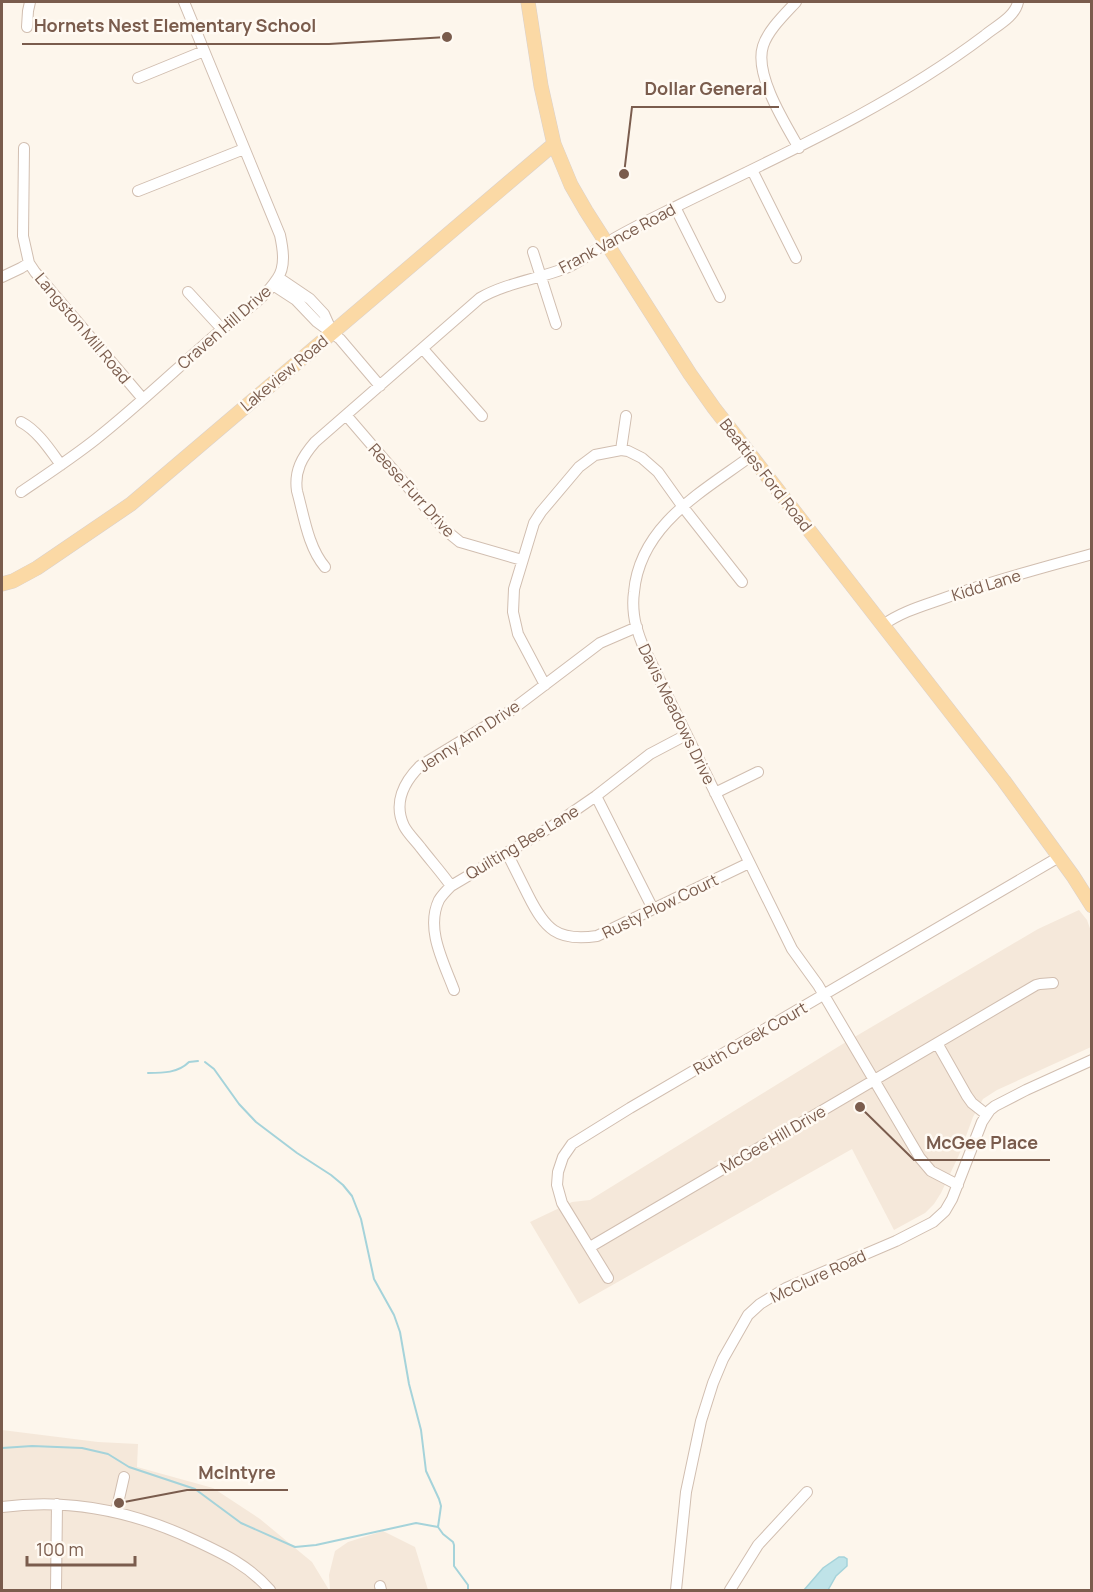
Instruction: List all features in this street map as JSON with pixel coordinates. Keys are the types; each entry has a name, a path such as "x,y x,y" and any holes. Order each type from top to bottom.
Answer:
{"main road":[{"name":"Beatties Ford Road","path":"528,2 541,86 554,144 571,185 606,243 690,374 1004,781 1092,906"},
{"name":"Lakeview Road","path":"2,584 13,581 37,568 130,504 554,144"}],"street":[{"path":"27,27 30,2"},
{"name":"Craven Hill Drive","path":"21,492 95,440 255,302 276,281 282,265 280,235 184,2"},
{"path":"796,2 763,43 760,58 766,85 799,148"},
{"name":"Frank Vance Road","path":"325,567 316,554 297,491 297,470 300,461 315,442 480,298 572,265 606,243 675,207 799,148 938,69 1012,14 1018,2"},
{"path":"138,78 204,51"},
{"name":"Langston Mill Road","path":"24,148 23,236 29,263 143,399"},
{"path":"138,191 244,149"},
{"path":"752,170 796,258"},
{"path":"675,207 720,297"},
{"path":"533,252 556,324"},
{"path":"2,277 29,263"},
{"path":"276,281 310,299 324,314 332,332 380,386"},
{"path":"188,292 222,329"},
{"path":"423,349 482,416"},
{"name":"Reese Furr Drive","path":"345,416 444,529 459,542 522,560"},
{"path":"621,450 626,416"},
{"path":"21,422 44,442 61,465"},
{"path":"545,685 518,634 513,612 514,589 534,523 579,467 595,455 621,450 642,458 658,472 742,582"},
{"name":"Davis Meadows Drive","path":"751,456 683,507 657,532 639,566 635,580 633,613 643,646 792,949 812,975 926,1166 940,1177 958,1185"},
{"name":"Kidd Lane","path":"884,625 896,616 963,591 1092,554"},
{"name":"Jenny Ann Drive","path":"451,886 405,828 399,815 403,787 420,766 509,712 600,642 637,627"},
{"name":"Quilting Bee Lane","path":"454,990 434,926 435,910 440,898 451,886 554,825 650,754 686,735"},
{"path":"715,793 759,772"},
{"path":"596,796 653,909"},
{"name":"Rusty Plow Court","path":"507,853 537,913 547,926 562,935 580,939 597,936 749,863"},
{"name":"Ruth Creek Court","path":"608,1278 562,1203 557,1185 559,1166 572,1144 1059,857"},
{"name":"McGee Hill Drive","path":"590,1247 1036,985 1053,983"},
{"path":"937,1043 967,1096 986,1114 995,1106 1092,1060"},
{"name":"McClure Road","path":"676,1590 686,1492 704,1410 723,1359 748,1315 760,1304 786,1288 896,1241 939,1217 952,1199 986,1114"},
{"path":"116,1512 124,1477"},
{"path":"730,1590 758,1545 807,1492"},
{"path":"56,1590 57,1504"},
{"path":"2,1507 57,1504 81,1506 116,1512 167,1527 246,1567 270,1590"}],"shaded area":[{"path":"1079,910 1087,920 1092,934 1091,1047 997,1090 983,1099 941,1193 925,1213 894,1230 852,1149 579,1304 530,1222 572,1202 590,1200 841,1045 1038,929"},
{"path":"2,1430 98,1442 138,1444 137,1467 213,1488 260,1519 312,1562 329,1590 2,1590"},
{"path":"383,1531 415,1547 428,1590 330,1590 329,1575 335,1551 348,1542"}],"water":[{"path":"839,1557 847,1559 847,1566 836,1576 828,1590 804,1590 823,1568"}],"waterway":[{"path":"148,1073 170,1072 189,1062 198,1061"},
{"path":"205,1062 214,1069 239,1104 256,1122 331,1175 352,1196 361,1219 374,1279 394,1315 400,1332 409,1384 421,1430 426,1471 441,1506 438,1527 453,1542 454,1566 468,1585 468,1590"},
{"path":"2,1448 32,1446 82,1448 108,1454 129,1467 195,1489 241,1523 295,1547 316,1545 416,1523 438,1527"}],"place":[{"name":"Hornets Nest Elementary School","path":"447,37"},
{"name":"Dollar General","path":"624,174"},
{"name":"McGee Place","path":"860,1107"},
{"name":"McIntyre","path":"119,1503"}]}
